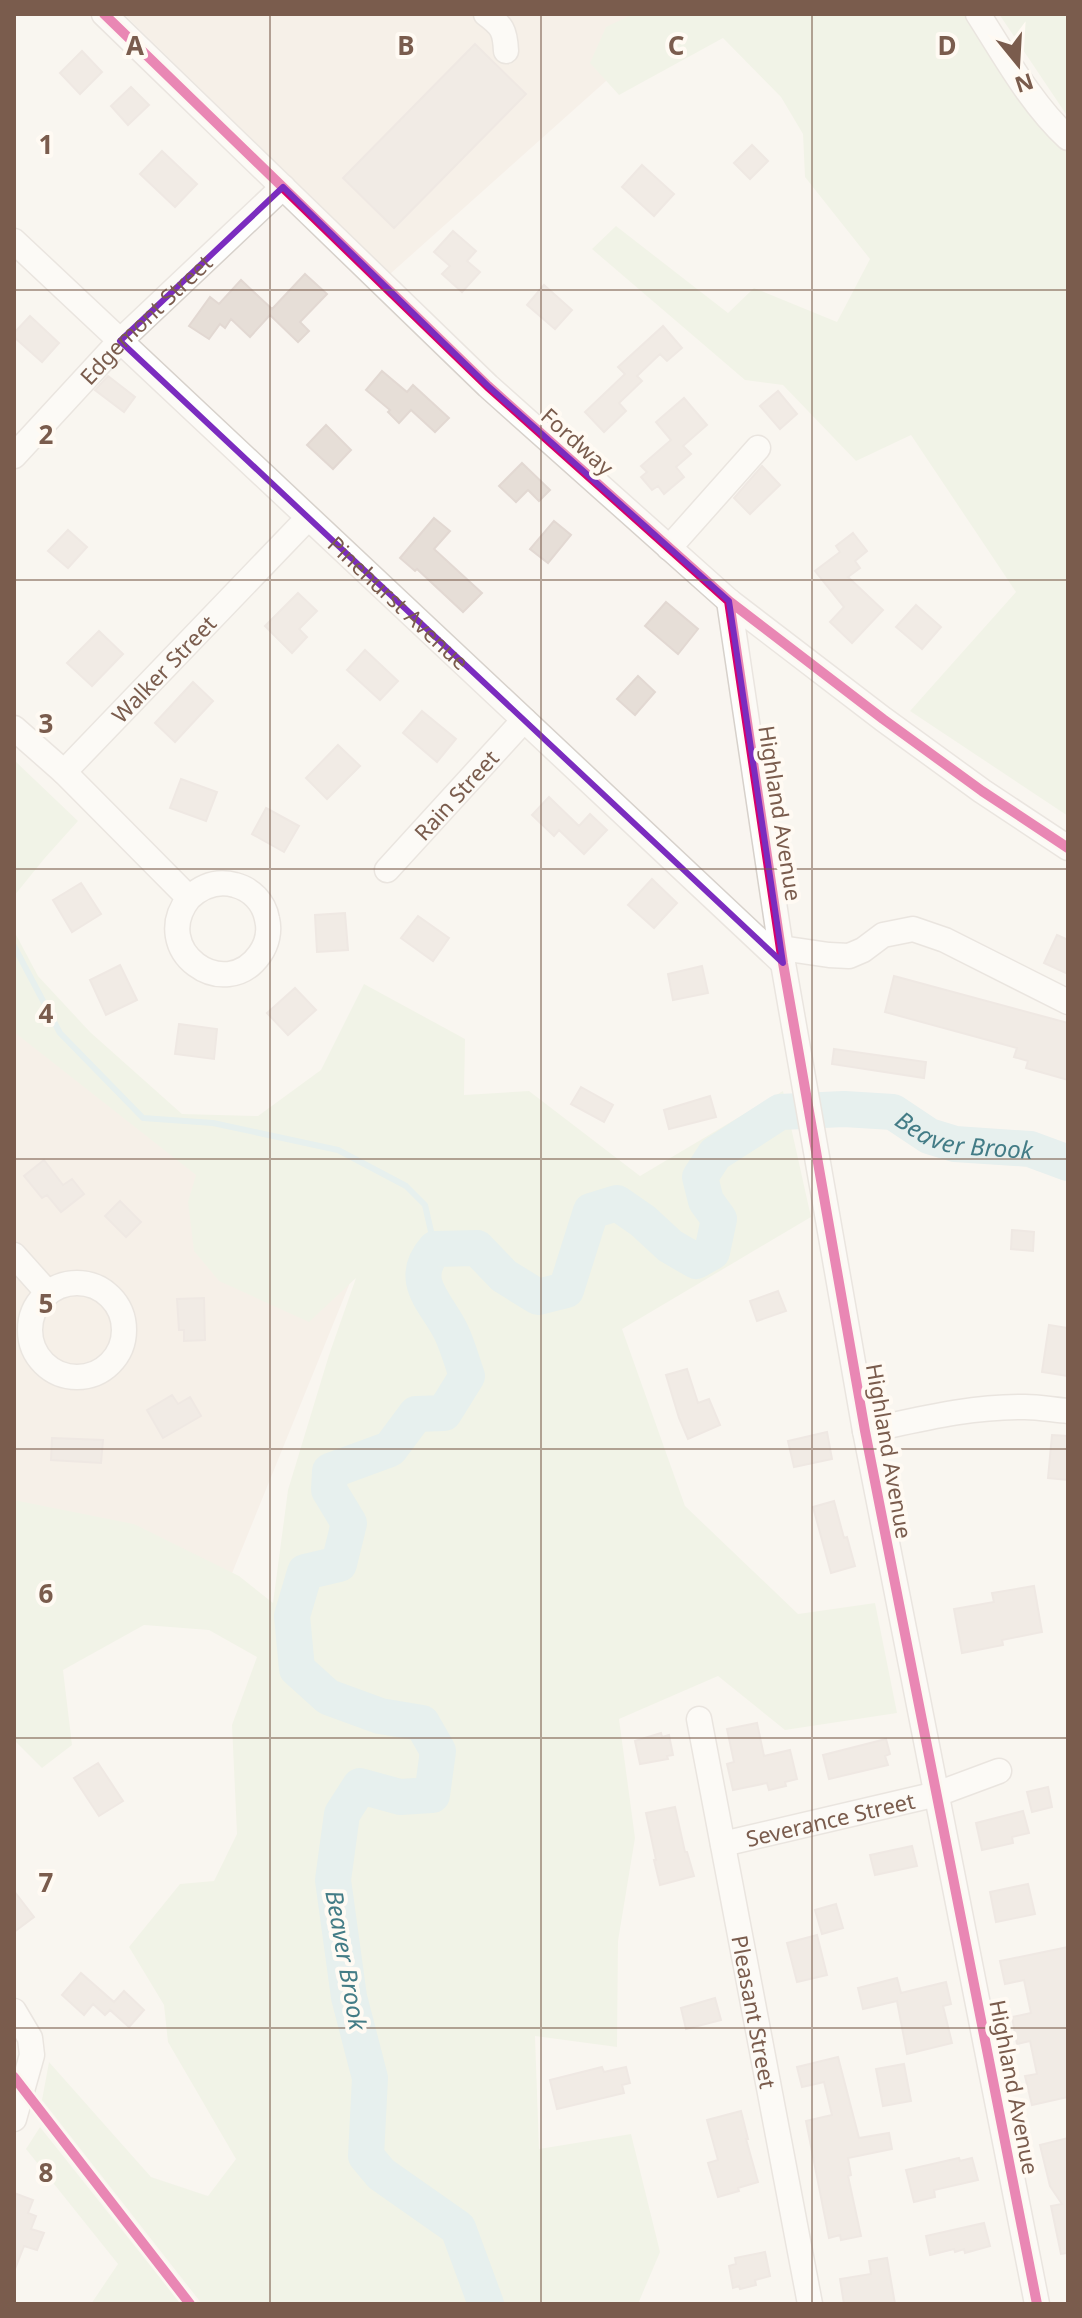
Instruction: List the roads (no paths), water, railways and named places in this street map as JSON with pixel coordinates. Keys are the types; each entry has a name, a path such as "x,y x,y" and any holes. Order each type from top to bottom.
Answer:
{"street":[{"name":"Fordway","path":"104,14 488,386 729,601 883,719 982,791 1068,848"},
{"path":"486,14 500,25 506,51"},
{"path":"978,14 1027,89 1068,138"},
{"name":"Edgemont Street","path":"14,456 120,341 283,187"},
{"name":"Pinehurst Avenue","path":"14,241 524,720 782,955"},
{"path":"669,548 758,448"},
{"name":"Walker Street","path":"64,772 308,518"},
{"name":"Highland Avenue","path":"729,601 782,955 865,1431 1037,2304"},
{"name":"Rain Street","path":"387,870 524,720"},
{"path":"14,728 64,772 189,898"},
{"path":"782,955 849,956 883,935 913,929 945,940 1068,1002"},
{"path":"14,1255 48,1293"},
{"path":"865,1431 942,1415 990,1409 1025,1407 1068,1411"},
{"name":"Pleasant Street","path":"699,1719 810,2304"},
{"name":"Severance Street","path":"723,1844 937,1794 999,1771"},
{"path":"14,2011 30,2038 32,2055 14,2119"}],"waterway":[{"path":"14,946 60,1033 143,1118 213,1123 338,1150 406,1186 425,1205 435,1249"},
{"name":"Beaver Brook","path":"486,2304 458,2228 381,2174 366,2156 370,2078 349,1997 333,1880 342,1814 360,1786 400,1797 432,1795 438,1751 422,1723 380,1716 328,1697 297,1669 292,1616 305,1572 339,1564 349,1523 329,1490 330,1471 390,1449 416,1414 444,1413 467,1376 452,1334 424,1282 427,1261 435,1249 477,1248 504,1276 538,1297 566,1290 591,1211 617,1203 643,1221 670,1246 696,1261 712,1252 719,1219 706,1201 700,1177 715,1154 780,1112 844,1109 893,1112 929,1136 955,1144 1030,1149 1068,1163"}]}
